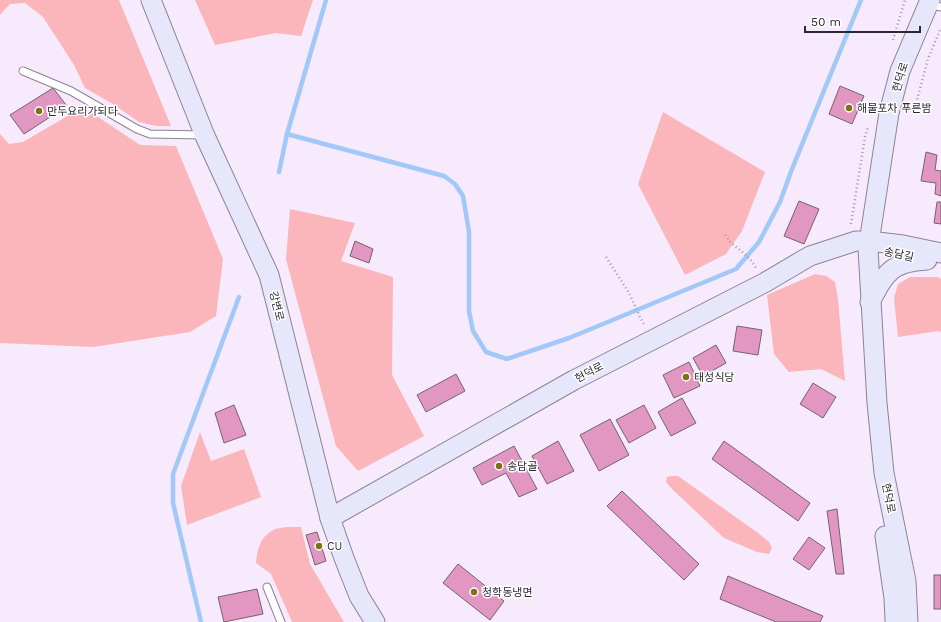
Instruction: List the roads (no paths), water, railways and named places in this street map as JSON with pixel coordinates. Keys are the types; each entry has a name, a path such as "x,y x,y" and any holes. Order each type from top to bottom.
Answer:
{"street":[{"name":"강변로","path":"151,0 205,136 269,275 330,518 359,596 375,622"},
{"name":"현덕로","path":"895,622 894,598 879,488 858,288 862,245 882,158 889,113 900,70 933,4"},
{"name":"현덕로","path":"330,518 581,376 764,283 810,256 862,245"},
{"name":"현덕로","path":"862,245 870,302 877,403 884,474 906,581 908,622"},
{"name":"송담길","path":"862,245 936,259"},
{"path":"870,302 887,273 898,265 911,261 936,259"}],"lane":[{"path":"23,71 71,91 137,129 150,134 205,136"},
{"path":"267,587 281,622"}],"waterway":[{"path":"279,172 287,134 326,0"},
{"path":"287,134 444,176 455,184 463,196 469,232 469,311 473,331 486,352 507,359 569,338 736,269 759,242 780,202 861,0"},
{"path":"201,622 173,503 173,474 239,297"}],"place":[{"name":"해물포차 푸른밤","path":"849,108"},
{"name":"만두요리가되다","path":"39,111"},
{"name":"태성식당","path":"686,377"},
{"name":"송담골","path":"499,466"},
{"name":"CU","path":"319,546"},
{"name":"청학동냉면","path":"474,592"}]}
